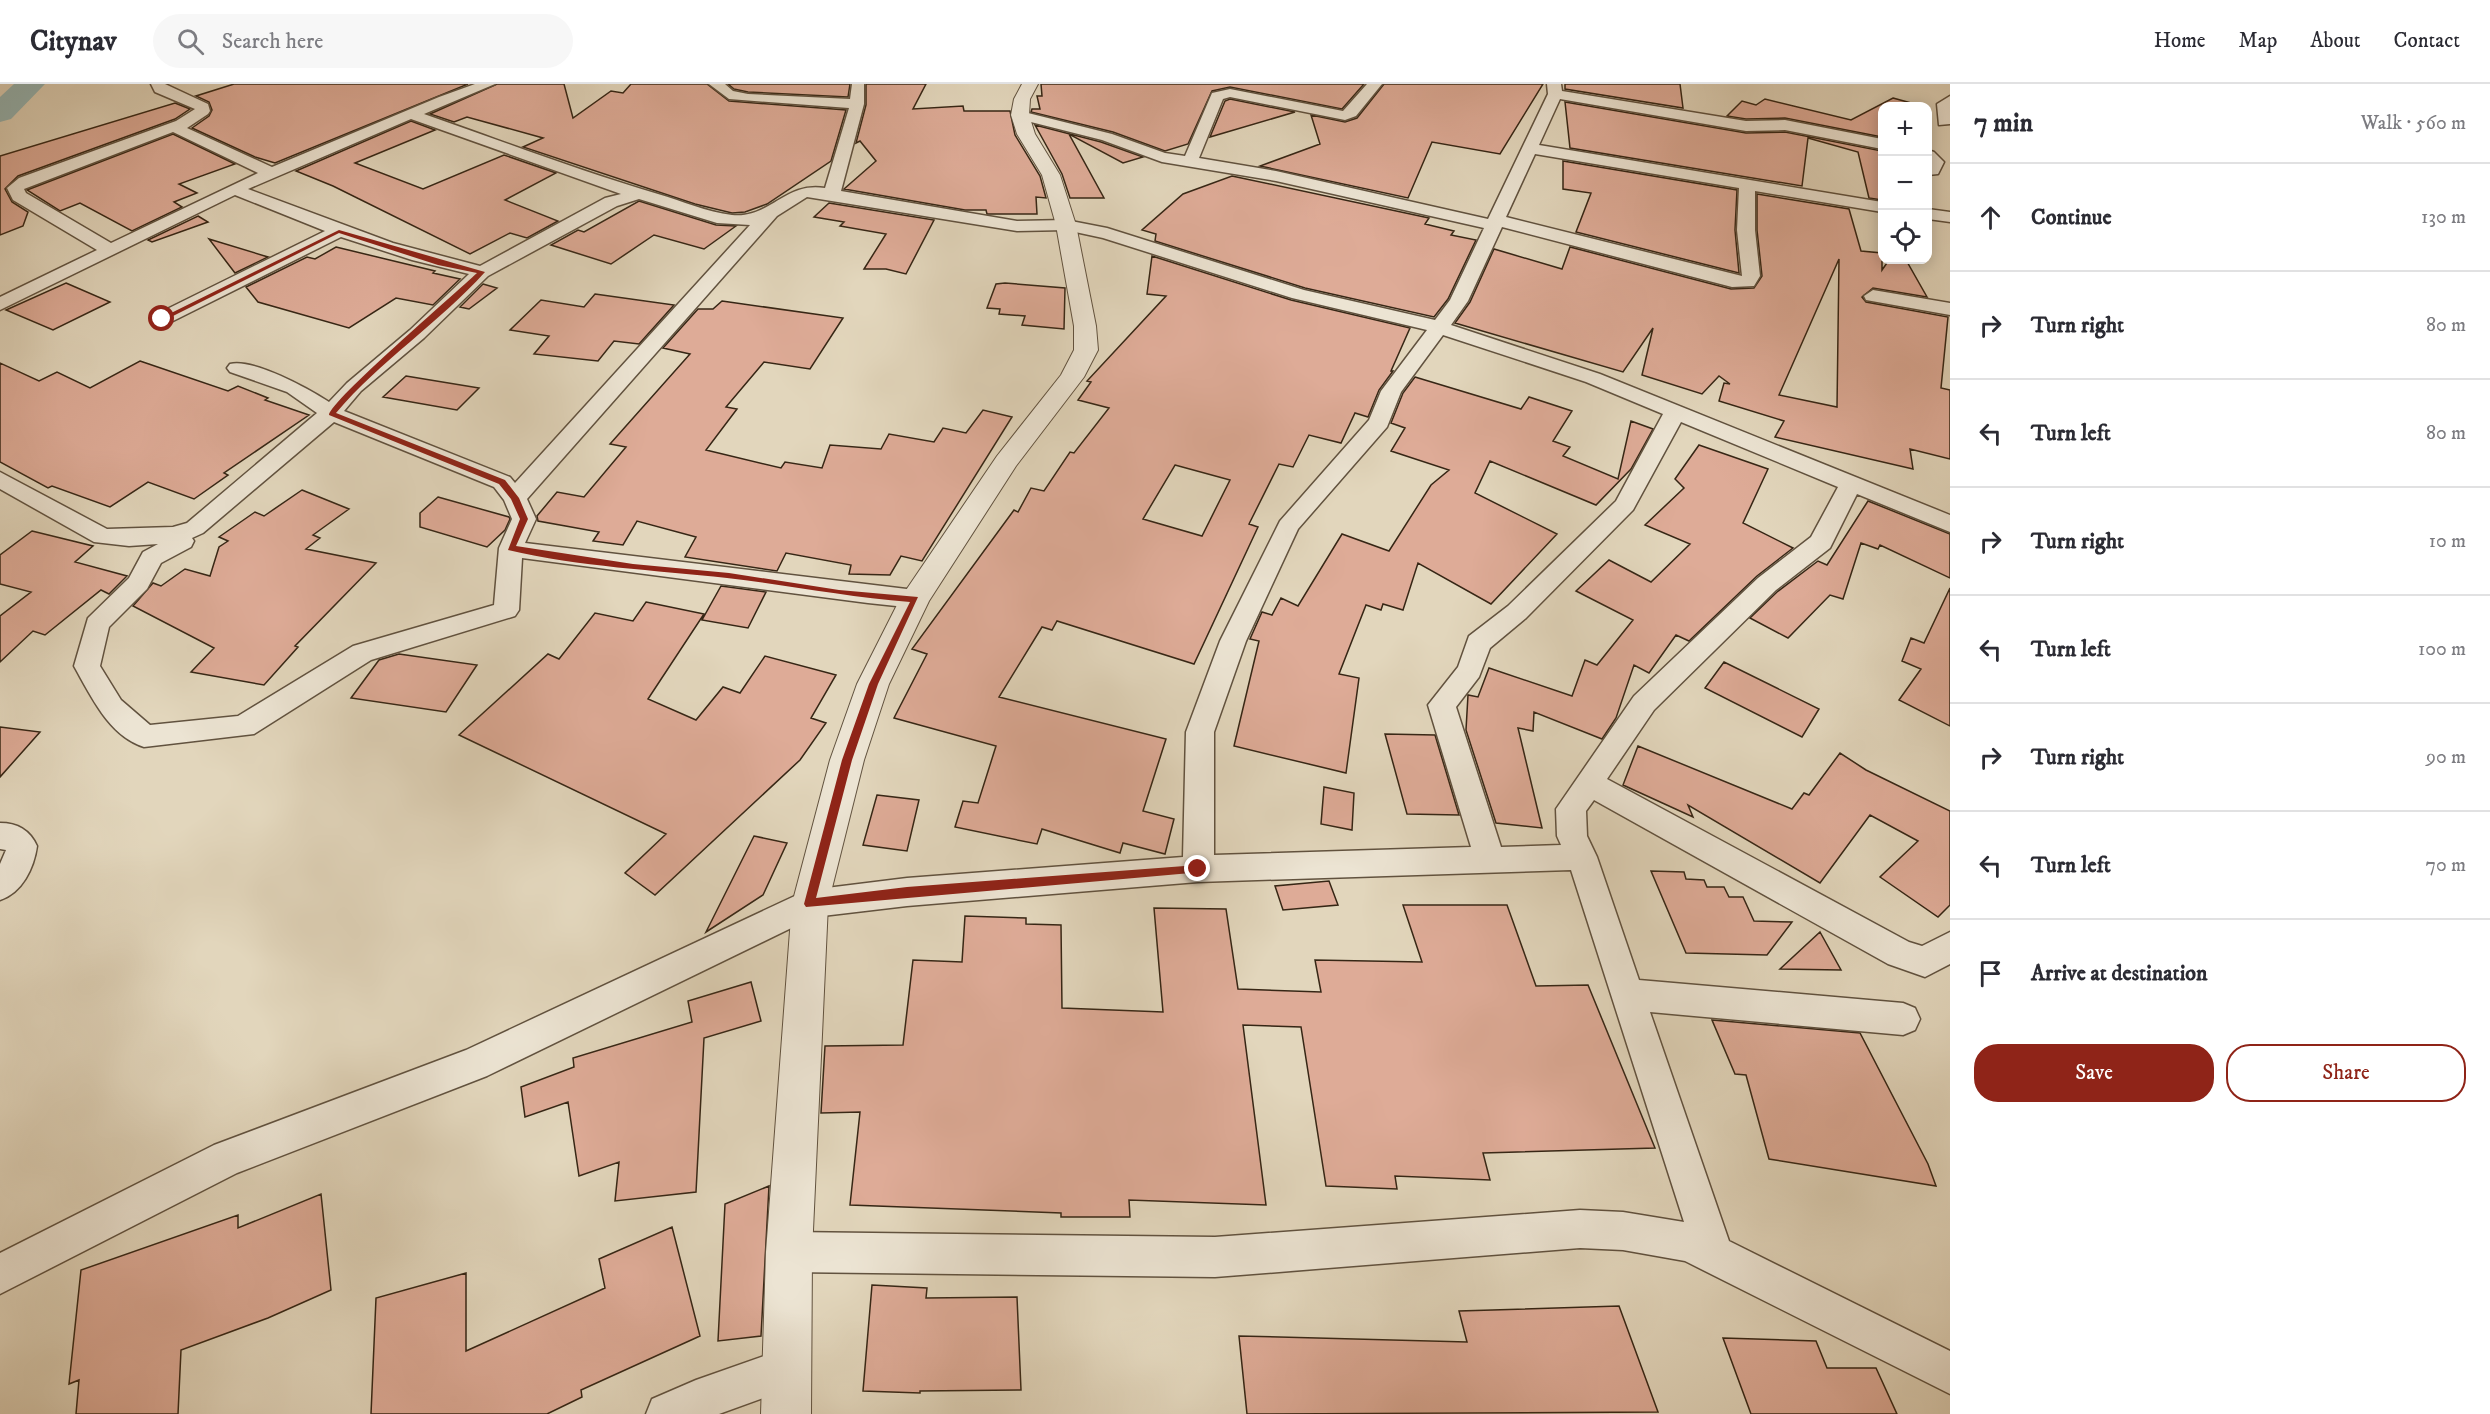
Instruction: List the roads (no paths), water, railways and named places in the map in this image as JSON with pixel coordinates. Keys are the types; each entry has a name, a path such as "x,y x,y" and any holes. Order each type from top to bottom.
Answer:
{"street":[{"path":"110,250 20,196 15,188 25,181 181,124 202,111 203,107 160,89 159,84"},
{"path":"0,304 234,189 488,84"},
{"path":"716,84 729,95 748,98 857,104"},
{"path":"832,194 857,104 858,84"},
{"path":"786,1414 789,1252 810,904 851,749 873,684 915,599 1006,462 1072,377 1086,350 1085,326 1066,225 1051,175 1026,134 1020,115 1022,99 1030,84"},
{"path":"1190,162 1218,96 1230,93 1345,116 1352,113 1375,84"},
{"path":"1198,869 1200,732 1233,641 1288,526 1379,422 1391,391 1459,301 1555,89 1746,126 1785,125 1878,143"},
{"path":"1944,122 1944,104 1950,100"},
{"path":"411,114 638,194 728,220 741,221 768,216"},
{"path":"1020,115 1107,137 1162,157 1276,176 1495,222 1732,281 1747,282 1751,276 1746,230 1747,185"},
{"path":"181,124 178,130 271,173"},
{"path":"1528,148 1878,206"},
{"path":"1932,158 1936,162 1932,171"},
{"path":"234,189 339,231 440,263 482,272"},
{"path":"515,498 768,216 800,192 832,194 1017,226 1066,225 1107,233 1299,294 1439,327 1593,378 1950,524"},
{"path":"0,478 102,536 129,538 175,535 195,528 331,414 354,387 417,334 482,272 611,202 638,194"},
{"path":"1932,215 1950,217"},
{"path":"162,319 339,231"},
{"path":"0,283 23,293"},
{"path":"1873,296 1950,309"},
{"path":"175,535 182,541 152,558 138,584 97,624 87,666 111,706 144,736 244,726 362,653 506,610 511,548 524,519 515,498 502,482 472,468 331,414 294,388 237,368"},
{"path":"1490,859 1442,705 1470,670 1478,643 1517,612 1625,505 1677,411"},
{"path":"1714,1254 1582,857 1572,836 1571,809 1644,704 1767,584 1821,542 1851,483"},
{"path":"511,548 633,566 729,575 839,593 915,599"},
{"path":"1588,783 1900,954 1925,962 1950,947"},
{"path":"0,836 10,836 22,846 19,863 0,887"},
{"path":"0,1274 227,1158 475,1064 810,904 907,892 1198,869 1582,857"},
{"path":"1628,994 1903,1019"},
{"path":"789,1252 1215,1257 1580,1229 1623,1231 1689,1242 1950,1373"},
{"path":"667,1414 696,1401 787,1370"}],"waterway":[{"path":"0,113 31,84"}]}
